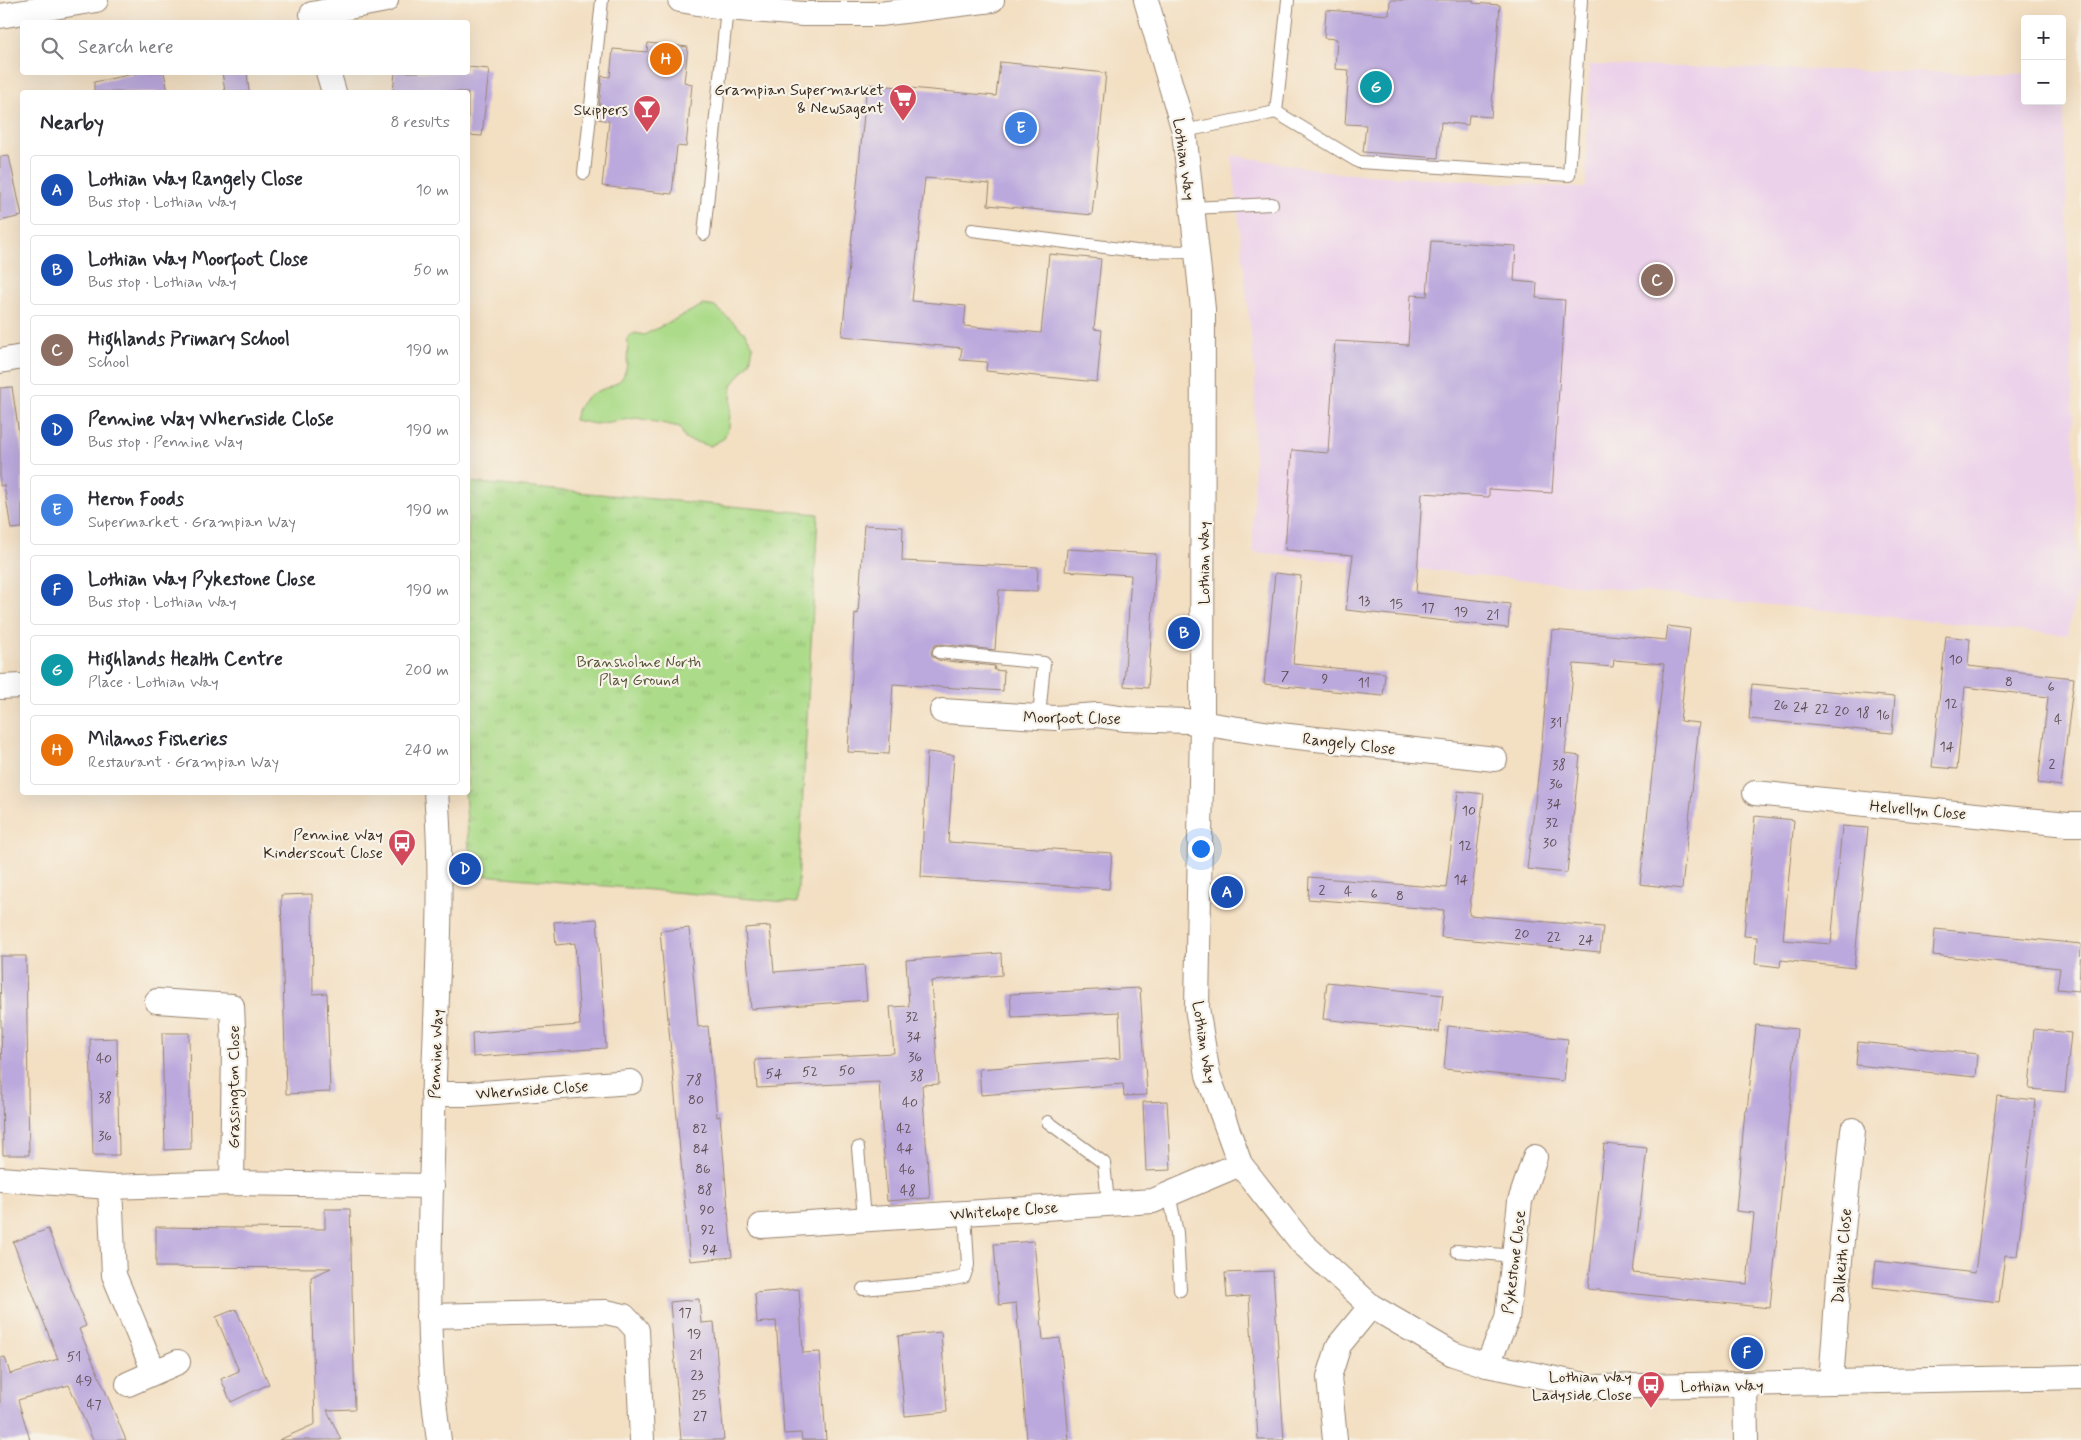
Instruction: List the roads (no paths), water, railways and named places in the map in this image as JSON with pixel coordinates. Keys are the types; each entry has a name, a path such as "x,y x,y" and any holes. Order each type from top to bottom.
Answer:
{"street":[{"path":"7,10 96,0"},
{"path":"311,12 386,0"},
{"path":"680,0 727,8 803,14 992,0"},
{"name":"Lothian Way","path":"1146,0 1184,131 1203,309 1202,724 1197,1008 1208,1075 1240,1164 1302,1243 1371,1306 1454,1354 1486,1365 1595,1387 2081,1378"},
{"path":"329,75 333,90"},
{"path":"0,361 20,357"},
{"path":"0,688 20,686"},
{"name":"Moorfoot Close","path":"942,711 1055,718 1097,715 1126,719 1187,721 1202,724"},
{"name":"Rangely Close","path":"1202,724 1271,734 1495,759"},
{"name":"Helvellyn Close","path":"1755,793 2081,824"},
{"name":"Pennine Way","path":"436,795 439,831 438,932 428,1316 434,1408 439,1440"},
{"name":"Grassington Close","path":"157,1001 232,1006 234,1049 232,1183"},
{"name":"Whernside Close","path":"433,1094 469,1094 631,1082"},
{"name":"Dalkeith Close","path":"1831,1382 1840,1260 1854,1130"},
{"name":"Pykestone Close","path":"1486,1365 1507,1319 1520,1201 1535,1157"},
{"name":"Whitehope Close","path":"761,1226 1153,1201 1240,1164"},
{"path":"0,1179 110,1187 232,1183 432,1186"},
{"path":"110,1187 114,1275 154,1372"},
{"path":"1335,1440 1329,1377 1339,1345 1371,1306"},
{"path":"428,1316 606,1312 624,1316 638,1330 642,1440"},
{"path":"128,1384 178,1362"},
{"path":"1745,1384 1746,1440"}],"lane":[{"path":"584,172 602,0"},
{"path":"1276,112 1288,0"},
{"path":"1184,131 1276,112 1359,162 1569,175 1581,0"},
{"path":"704,234 727,8"},
{"path":"1192,208 1272,204"},
{"path":"972,230 1136,251 1197,252"},
{"path":"939,652 1044,663 1039,717"},
{"path":"1048,1122 1104,1163 1108,1203"},
{"path":"858,1148 864,1219"},
{"path":"1169,1194 1177,1233 1180,1290"},
{"path":"863,1289 939,1282 964,1277 968,1265 965,1213"},
{"path":"1457,1251 1514,1256"}],"place":[{"name":"Milanos Fisheries","path":"666,59"},
{"name":"Highlands Health Centre","path":"1376,87"},
{"name":"Grampian Supermarket & Newsagent","path":"903,122"},
{"name":"Heron Foods","path":"1021,128"},
{"name":"Skippers","path":"647,133"},
{"name":"Highlands Primary School","path":"1657,280"},
{"name":"Lothian Way Moorfoot Close","path":"1184,633"},
{"name":"Pennine Way Kinderscout Close","path":"402,867"},
{"name":"Pennine Way Whernside Close","path":"465,869"},
{"name":"Lothian Way Rangely Close","path":"1227,892"},
{"name":"Lothian Way Pykestone Close","path":"1747,1353"},
{"name":"Lothian Way Ladyside Close","path":"1651,1409"}],"park label":[{"name":"Bransholme North Play Ground","path":"639,670"}]}
